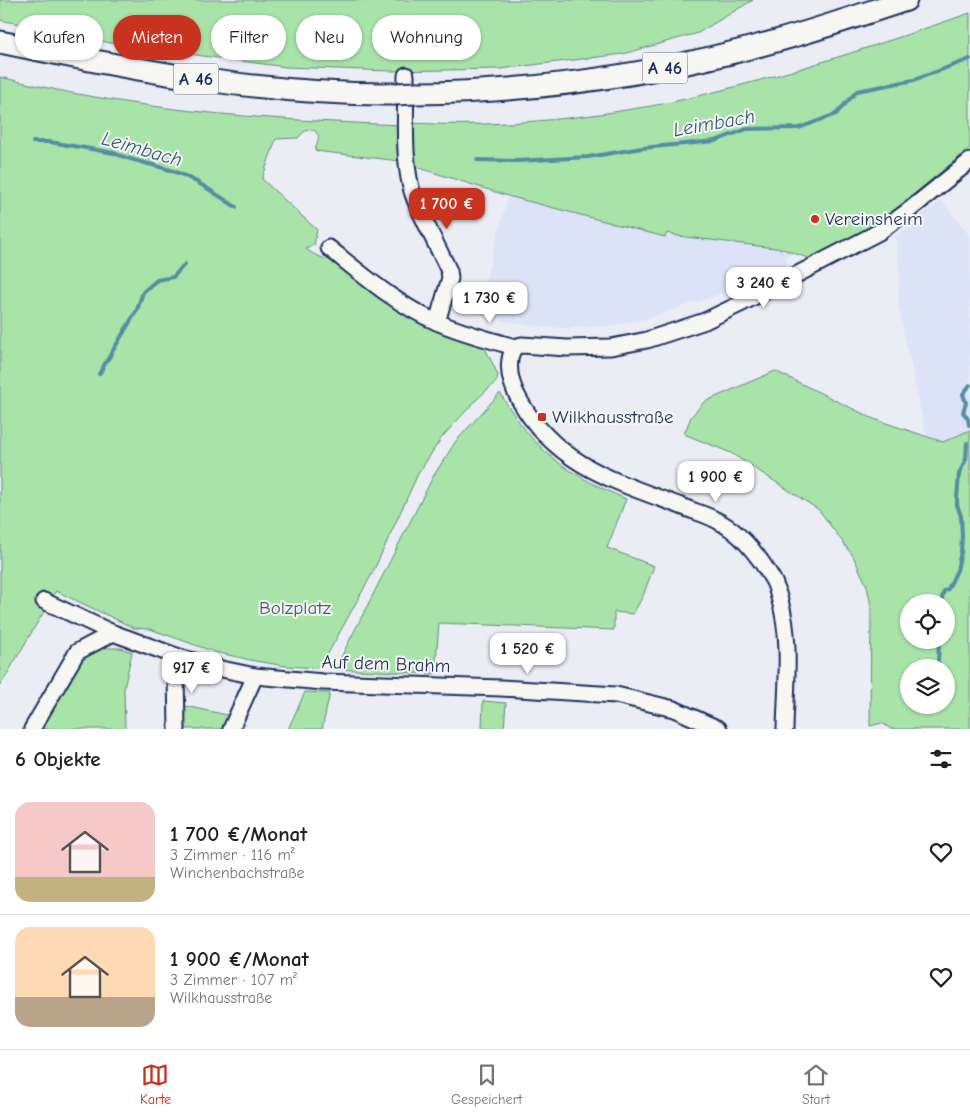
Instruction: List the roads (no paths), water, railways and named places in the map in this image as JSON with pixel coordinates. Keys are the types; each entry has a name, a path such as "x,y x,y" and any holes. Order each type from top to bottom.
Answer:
{"highway":[{"name":"A 46","path":"0,42 130,68 221,83 331,92 562,71 667,54 741,38 874,0"},
{"name":"A 46","path":"0,28 198,66 252,73 477,92 552,86 658,69 774,42 906,0"}],"street":[{"path":"405,85 409,173 414,196 449,271 450,278 436,322"},
{"path":"329,248 388,294 418,313 457,330 514,347 522,345 567,348 612,347 647,340 705,320 738,305 879,232 970,161"},
{"path":"514,347 511,353 510,376 516,393 527,413 538,427 562,451 587,468 618,482 716,520 737,534 754,552 774,582 784,615 787,648 785,729"},
{"name":"Auf dem Brahm","path":"44,601 113,633 179,657 255,676 314,681 616,695 674,709 719,729"},
{"path":"32,729 77,652 113,633"},
{"path":"177,729 176,674 179,657"},
{"path":"231,729 255,676"}],"waterway":[{"name":"Leimbach","path":"477,160 517,161 588,157 642,148 715,141 747,129 799,128 836,114 857,91 914,80 970,59"},
{"name":"Leimbach","path":"33,142 50,142 114,153 167,169 211,190 236,207"},
{"path":"99,374 137,310 143,292 157,280 173,277 185,264"},
{"path":"969,425 968,419 963,412 966,403 963,394 970,385"},
{"path":"943,594 948,589 957,570 961,552 961,516 957,505 957,498 959,474 966,459 967,443"},
{"path":"938,659 939,649"}],"place":[{"name":"Vereinsheim","path":"815,219"},
{"name":"Wilkhausstraße","path":"542,417"}],"park label":[{"name":"Bolzplatz","path":"295,608"}]}
